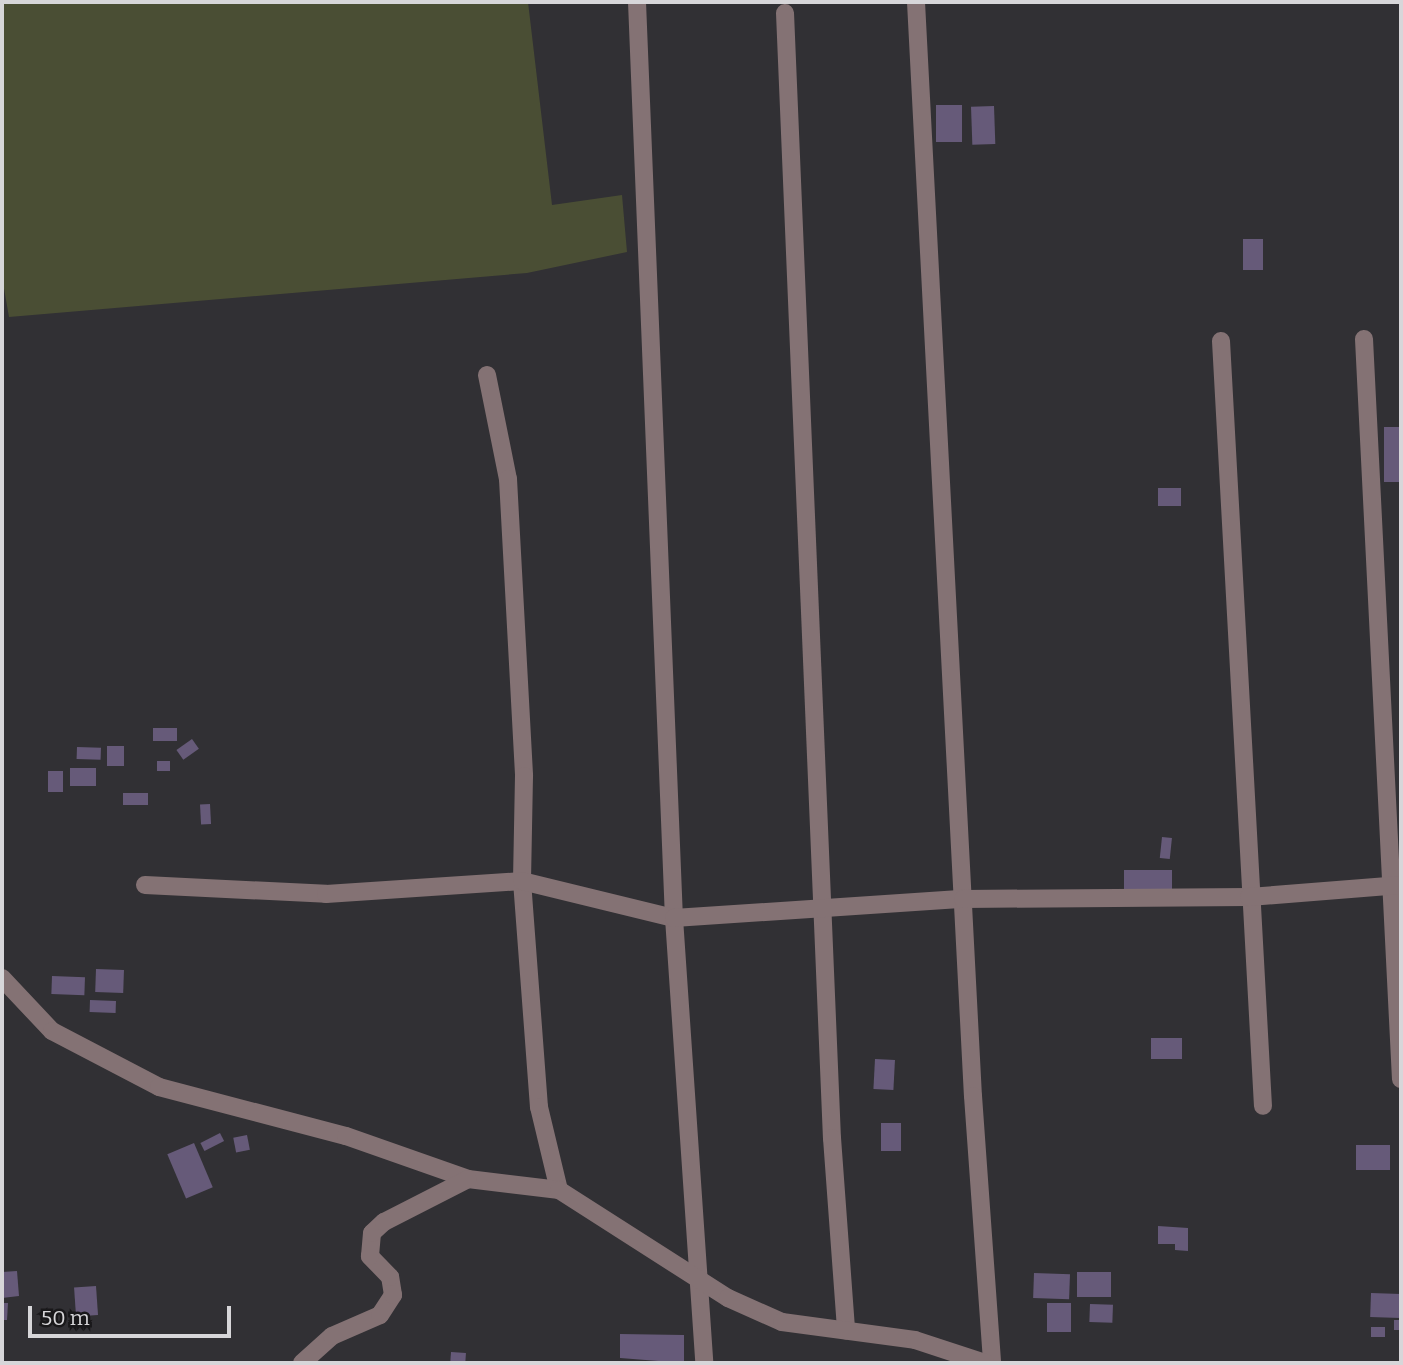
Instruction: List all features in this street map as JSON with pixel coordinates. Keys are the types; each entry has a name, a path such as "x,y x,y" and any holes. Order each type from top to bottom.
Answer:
{"street":[{"path":"637,2 683,1110 704,1363"},
{"path":"916,2 963,899 992,1363"},
{"path":"785,13 823,911 846,1330"},
{"path":"1364,340 1396,885 1401,1079"},
{"path":"1221,341 1248,897 1263,1106"},
{"path":"487,375 508,479 524,776 522,881 539,1107 559,1190"},
{"path":"145,885 326,894 522,881 674,918 823,911 963,899 1248,897 1396,885"},
{"path":"2,978 52,1031 159,1087 346,1136 468,1179 559,1190 698,1275 728,1298 782,1322 915,1340 985,1363"},
{"path":"302,1363 332,1336 380,1315 393,1295 390,1277 370,1256 372,1233 384,1222 468,1179"}],"green space":[{"path":"2,2 528,2 552,205 622,195 627,252 527,273 9,317 2,277"}],"building":[{"path":"936,105 962,105 962,142 936,142"},
{"path":"994,106 995,144 972,145 971,107"},
{"path":"1243,239 1263,239 1263,270 1243,270"},
{"path":"1384,427 1401,427 1401,482 1384,482"},
{"path":"1158,488 1181,488 1181,506 1158,506"},
{"path":"153,728 177,728 177,741 153,741"},
{"path":"192,739 199,749 183,760 176,750"},
{"path":"107,746 124,746 124,766 107,766"},
{"path":"77,747 101,748 101,760 77,759"},
{"path":"157,761 170,761 170,771 157,771"},
{"path":"70,768 96,768 96,786 70,786"},
{"path":"48,771 63,771 63,792 48,792"},
{"path":"123,793 148,793 148,805 123,805"},
{"path":"210,804 211,824 201,824 200,805"},
{"path":"1162,837 1172,838 1170,859 1160,858"},
{"path":"1124,870 1172,870 1172,889 1124,889"},
{"path":"96,969 124,970 123,993 95,992"},
{"path":"52,976 85,977 84,995 51,994"},
{"path":"90,1000 116,1001 116,1013 90,1012"},
{"path":"1151,1038 1182,1038 1182,1059 1151,1059"},
{"path":"875,1059 895,1060 893,1090 873,1089"},
{"path":"881,1123 901,1123 901,1151 881,1151"},
{"path":"220,1133 224,1141 204,1151 200,1143"},
{"path":"247,1135 250,1150 236,1152 233,1138"},
{"path":"194,1143 213,1187 186,1199 167,1154"},
{"path":"1356,1145 1390,1145 1390,1170 1356,1170"},
{"path":"1158,1226 1188,1228 1188,1251 1175,1250 1175,1244 1158,1244"},
{"path":"17,1271 19,1296 2,1298 2,1272"},
{"path":"1077,1272 1111,1272 1111,1297 1077,1297"},
{"path":"1034,1273 1070,1274 1069,1299 1033,1298"},
{"path":"96,1286 98,1315 76,1316 74,1288"},
{"path":"1371,1293 1401,1294 1400,1318 1370,1317"},
{"path":"2,1303 8,1303 7,1320 2,1320"},
{"path":"1047,1303 1071,1303 1071,1332 1047,1332"},
{"path":"1090,1304 1113,1305 1112,1323 1089,1322"},
{"path":"1394,1320 1401,1320 1401,1330 1394,1330"},
{"path":"1371,1327 1385,1327 1385,1337 1371,1337"},
{"path":"620,1334 684,1335 684,1363 620,1358"},
{"path":"451,1352 466,1353 465,1363 450,1363"}]}
